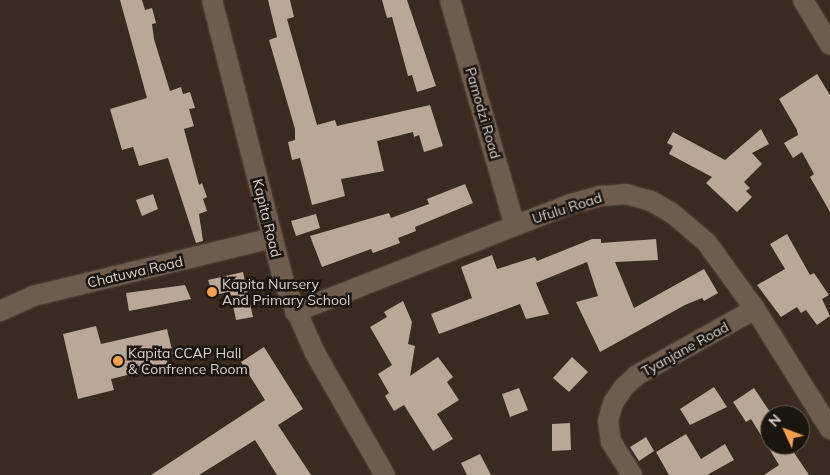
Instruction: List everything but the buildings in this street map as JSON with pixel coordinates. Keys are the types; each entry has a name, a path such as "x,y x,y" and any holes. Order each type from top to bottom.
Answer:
{"street":[{"name":"Kapita Road","path":"212,0 272,238 295,312 336,394 385,475"},
{"name":"Pamodzi Road","path":"450,0 515,226"},
{"path":"802,0 830,45"},
{"name":"Ufulu Road","path":"295,312 515,226 600,196 626,194 651,201 672,213 707,244 755,309 830,429"},
{"name":"Chatuwa Road","path":"0,311 33,296 272,238"},
{"name":"Tyanjane Road","path":"632,475 611,442 608,421 613,403 623,388 636,375 755,309"}],"place":[{"name":"Kapita Nursery And Primary School","path":"212,292"},
{"name":"Kapita CCAP Hall & Confrence Room","path":"118,361"}]}
